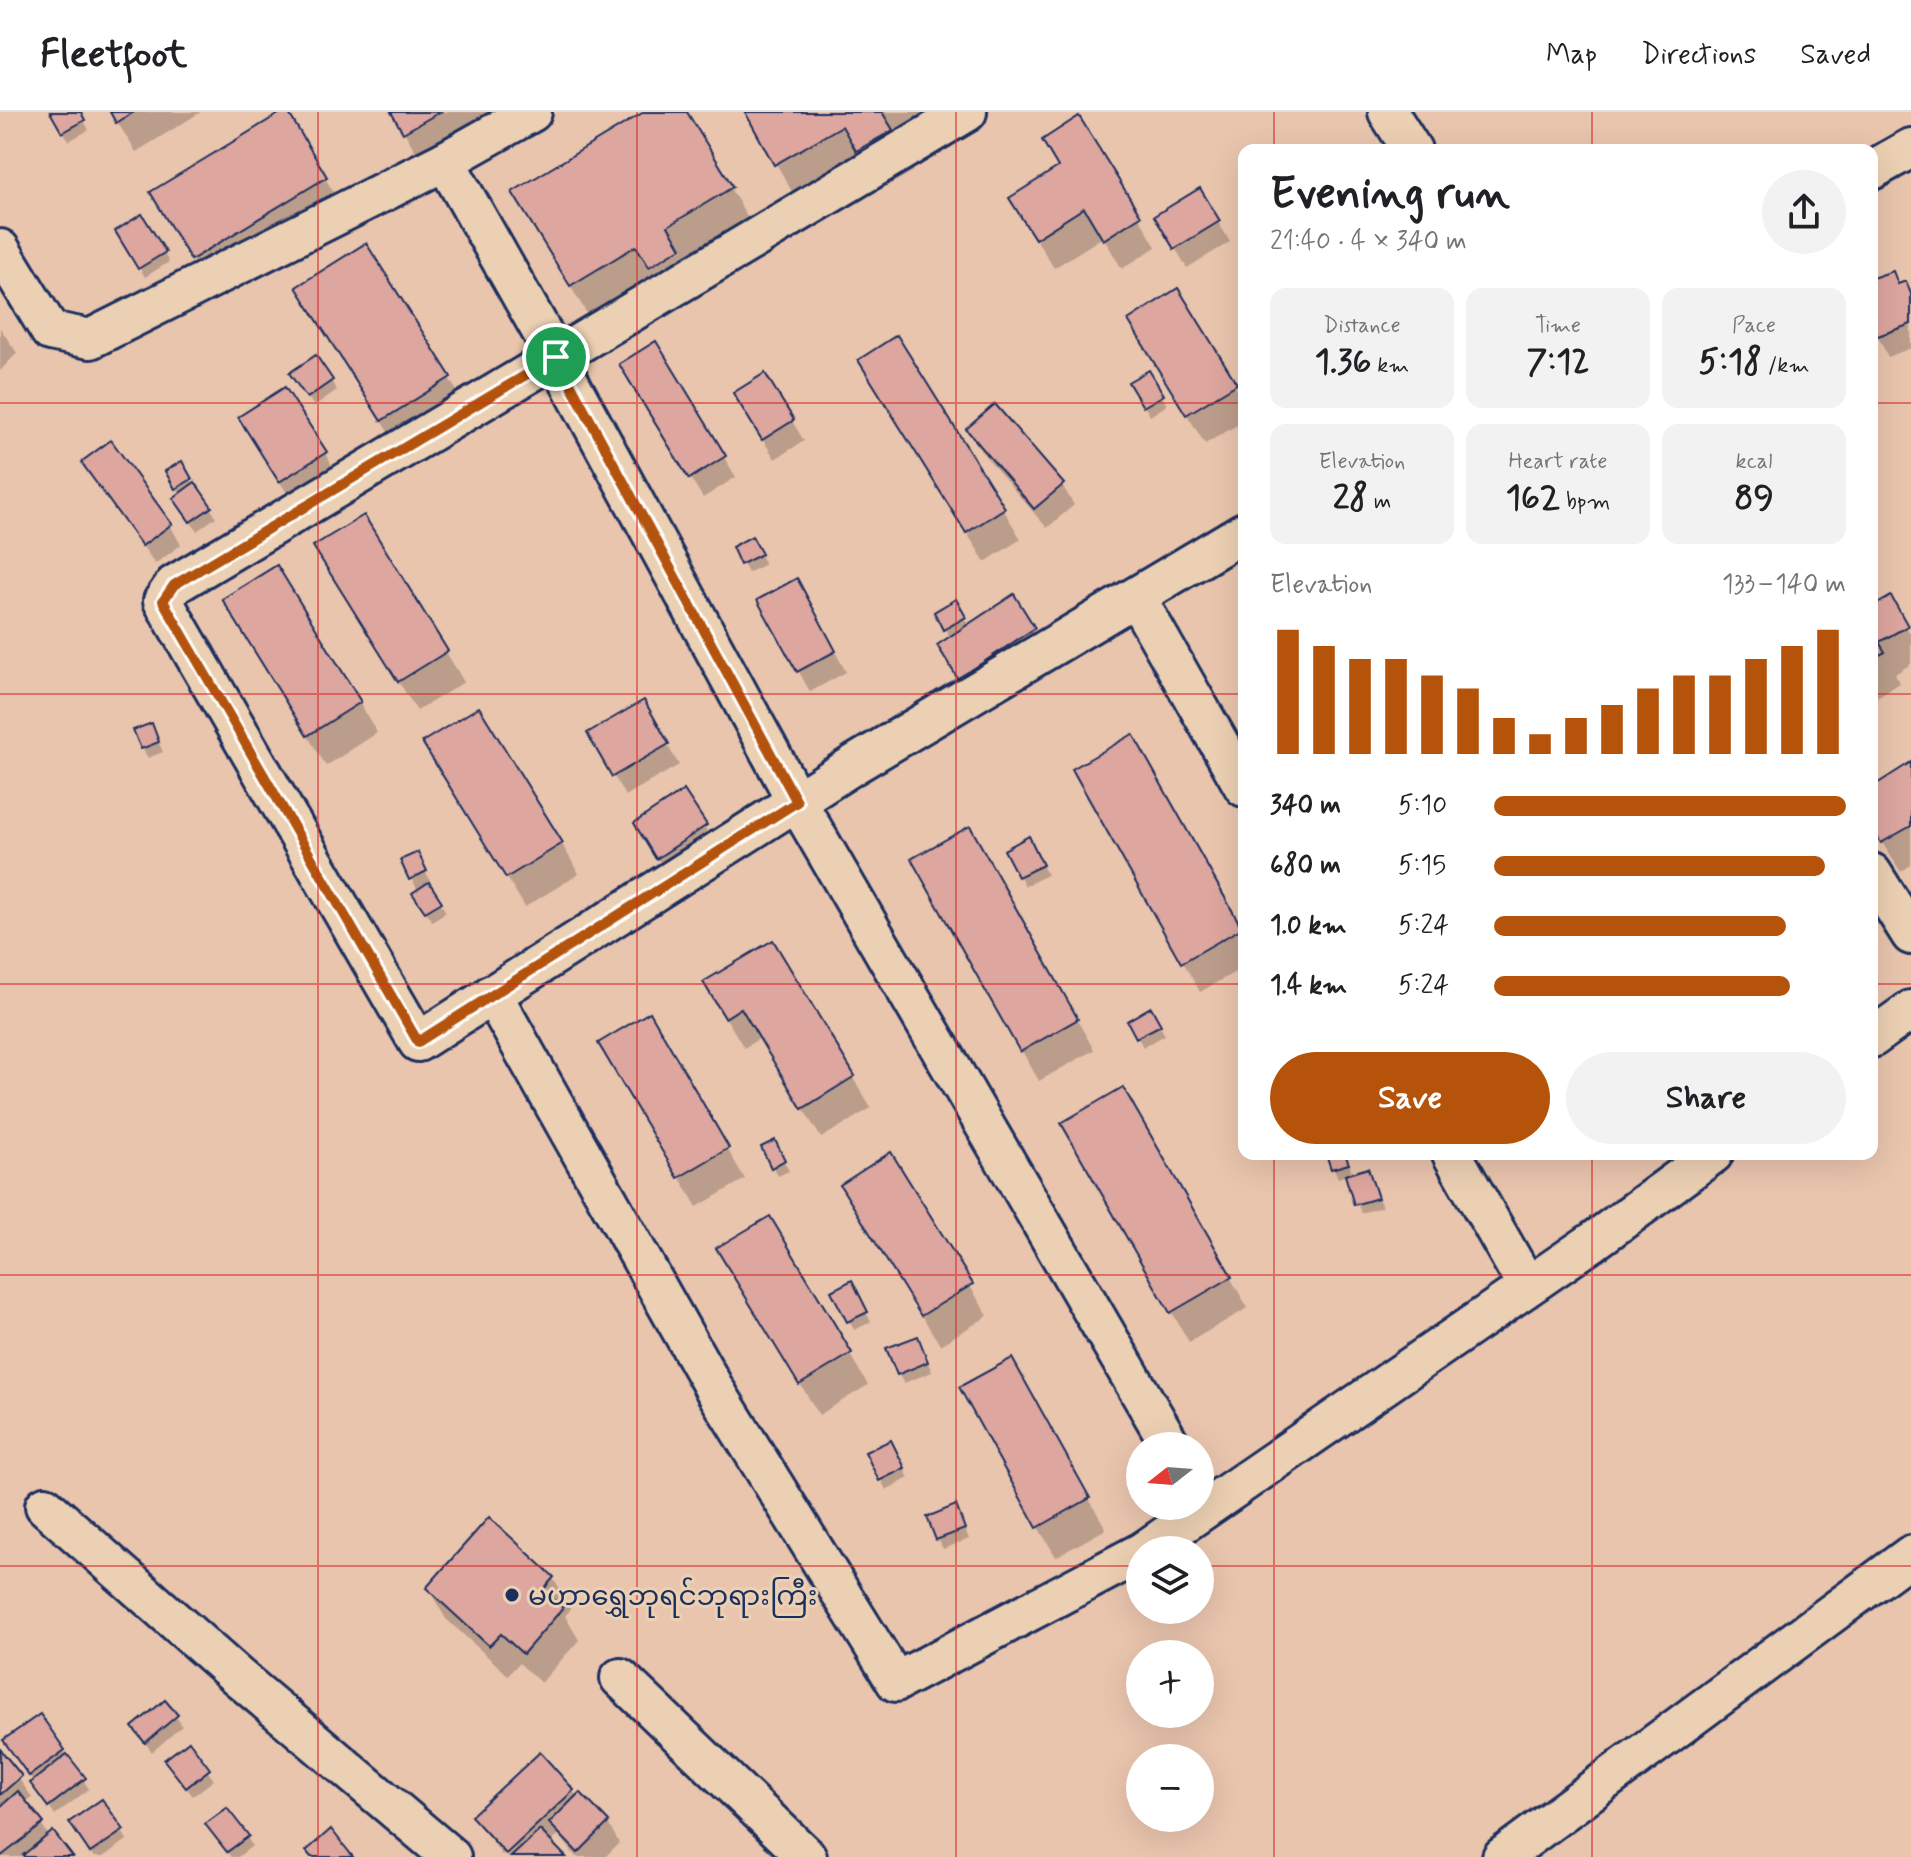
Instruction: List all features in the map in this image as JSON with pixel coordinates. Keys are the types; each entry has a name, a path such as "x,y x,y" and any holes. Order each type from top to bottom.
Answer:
{"street":[{"path":"0,249 50,331 90,339 445,161 532,112"},
{"path":"967,112 174,585 163,601 418,1042 797,802 1238,536"},
{"path":"1388,112 1408,144"},
{"path":"1878,167 1911,148"},
{"path":"445,161 556,357 797,802 1163,1432"},
{"path":"1136,597 1238,776"},
{"path":"1878,883 1911,935"},
{"path":"492,994 715,1390 896,1682 1126,1560"},
{"path":"1878,1034 1911,1010"},
{"path":"1455,1160 1527,1286"},
{"path":"1214,1495 1527,1286 1705,1160"},
{"path":"45,1506 237,1676 451,1857"},
{"path":"1162,1536 1181,1520"},
{"path":"1502,1857 1911,1555"},
{"path":"620,1678 807,1857"}],"building":[{"path":"50,112 81,112 85,120 62,133"},
{"path":"110,112 134,112 116,123"},
{"path":"282,112 288,112 327,177 191,260 150,192"},
{"path":"391,112 440,112 403,133"},
{"path":"644,112 687,112 733,187 668,226 681,248 649,267 636,246 570,286 512,192"},
{"path":"745,112 882,112 893,130 856,151 842,126 774,165"},
{"path":"1079,116 1141,216 1103,240 1084,208 1035,239 1009,198 1058,167 1042,140"},
{"path":"1200,188 1220,221 1174,249 1154,216"},
{"path":"142,214 166,252 138,269 115,231"},
{"path":"366,243 451,377 381,421 296,287"},
{"path":"1893,271 1898,284 1906,281 1911,294 1911,324 1878,336 1878,276"},
{"path":"1178,288 1237,384 1186,415 1128,320"},
{"path":"897,335 1005,508 966,533 858,360"},
{"path":"656,341 726,456 689,479 619,364"},
{"path":"316,355 333,380 307,398 289,373"},
{"path":"1149,370 1164,395 1143,407 1128,382"},
{"path":"765,373 794,420 762,440 733,393"},
{"path":"285,387 327,452 279,482 238,417"},
{"path":"995,404 1064,484 1034,509 966,429"},
{"path":"111,440 172,524 142,546 81,462"},
{"path":"182,461 192,479 175,489 165,471"},
{"path":"195,482 212,507 190,522 173,498"},
{"path":"364,515 448,651 398,682 313,546"},
{"path":"752,536 762,554 740,565 732,547"},
{"path":"277,565 361,702 307,736 222,599"},
{"path":"797,578 836,651 797,672 757,600"},
{"path":"1014,594 1035,628 958,679 937,645"},
{"path":"1891,596 1908,626 1879,642 1885,652 1878,656 1878,604"},
{"path":"956,599 966,617 943,630 934,612"},
{"path":"644,700 669,744 612,777 587,733"},
{"path":"479,707 563,843 506,878 422,742"},
{"path":"152,723 159,742 141,749 133,730"},
{"path":"1133,734 1238,921 1238,930 1181,963 1072,769"},
{"path":"1911,762 1911,826 1881,843 1878,838 1878,783"},
{"path":"684,790 707,825 656,859 634,823"},
{"path":"970,826 1078,1019 1020,1052 911,859"},
{"path":"1029,836 1043,865 1018,877 1004,850"},
{"path":"418,852 427,871 409,880 400,860"},
{"path":"429,882 442,902 425,912 412,893"},
{"path":"773,940 855,1076 802,1109 741,1008 725,1018 703,982"},
{"path":"1151,1007 1161,1025 1136,1038 1127,1021"},
{"path":"650,1012 729,1148 678,1178 598,1043"},
{"path":"1123,1087 1232,1277 1170,1313 1061,1123"},
{"path":"775,1140 785,1160 771,1168 761,1147"},
{"path":"891,1152 973,1284 921,1316 840,1185"},
{"path":"1328,1160 1347,1160 1349,1164 1331,1169"},
{"path":"1368,1168 1378,1198 1354,1205 1345,1175"},
{"path":"770,1216 852,1353 799,1385 716,1248"},
{"path":"852,1280 868,1312 847,1322 831,1291"},
{"path":"918,1336 928,1362 897,1375 886,1348"},
{"path":"1012,1358 1090,1498 1037,1528 959,1387"},
{"path":"891,1440 905,1468 879,1481 865,1452"},
{"path":"956,1505 965,1529 936,1540 927,1517"},
{"path":"489,1517 554,1577 543,1590 563,1608 523,1654 501,1634 489,1646 426,1588"},
{"path":"165,1700 178,1715 145,1743 132,1727"},
{"path":"40,1714 65,1750 29,1776 3,1740"},
{"path":"189,1741 210,1769 186,1788 164,1760"},
{"path":"0,1749 22,1776 0,1795"},
{"path":"540,1752 574,1790 506,1854 471,1816"},
{"path":"67,1754 86,1778 48,1807 30,1783"},
{"path":"18,1791 44,1823 0,1857 0,1807"},
{"path":"580,1792 609,1822 578,1853 549,1823"},
{"path":"102,1799 124,1830 90,1853 69,1822"},
{"path":"227,1808 249,1836 227,1852 205,1824"},
{"path":"331,1829 353,1857 311,1857 306,1851"},
{"path":"540,1830 566,1857 511,1857"},
{"path":"53,1831 73,1857 23,1855"}],"place":[{"name":"မဟာရွှေဘုရင်ဘုရားကြီး","path":"512,1595"}],"route":[{"path":"556,357 797,802 418,1042 163,601 174,585 556,357"}]}
